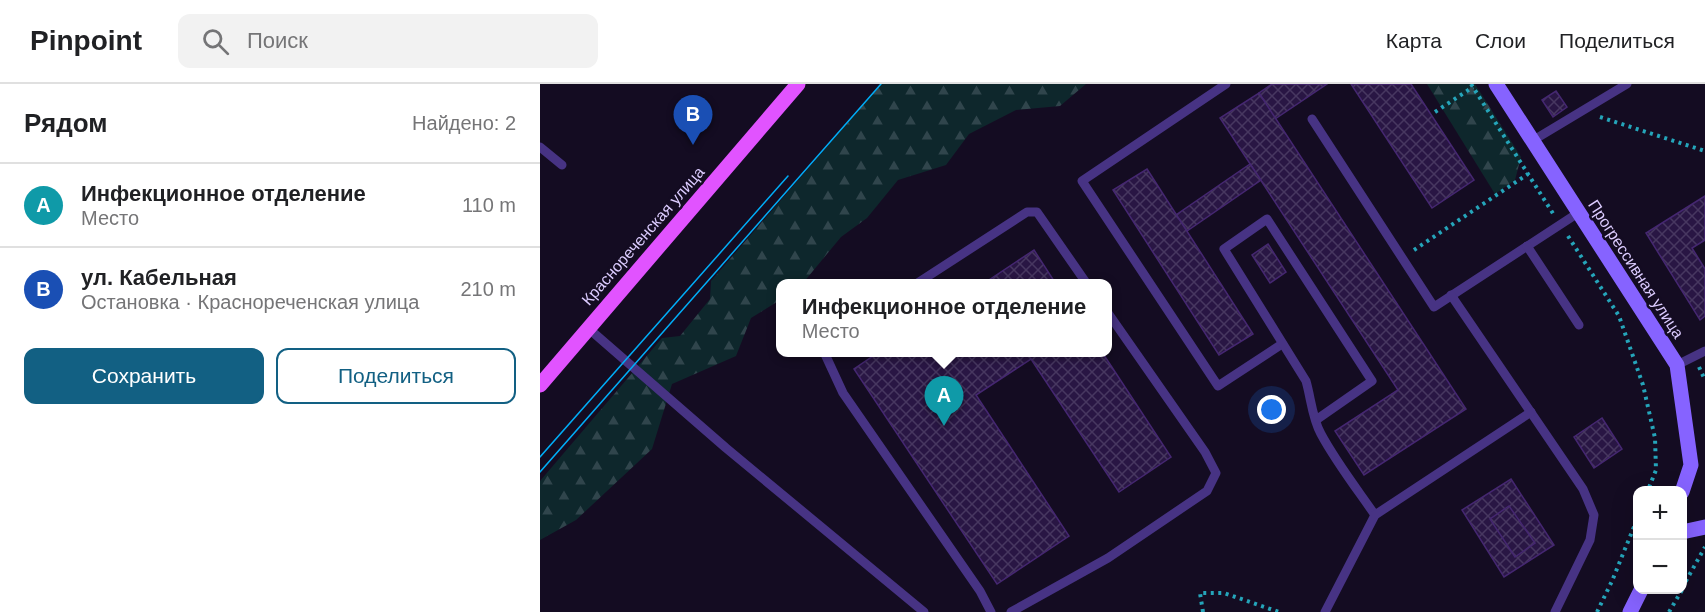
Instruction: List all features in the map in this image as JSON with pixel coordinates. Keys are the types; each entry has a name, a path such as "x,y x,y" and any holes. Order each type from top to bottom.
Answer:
{"main road":[{"name":"Краснореченская улица","path":"540,385 798,84"}],"street":[{"name":"Прогрессивная улица","path":"1496,84 1677,365 1692,465 1685,486"},
{"path":"1687,531 1705,527"},
{"path":"1630,612 1639,594"}],"lane":[{"path":"1226,84 1082,181 1218,386 1282,344"},
{"path":"1532,141 1627,84"},
{"path":"1312,119 1434,306 1578,213"},
{"path":"540,147 562,165"},
{"path":"924,279 1027,212 1037,212 1084,279"},
{"path":"1316,420 1372,381 1267,219 1224,249 1306,381 1316,420 1320,433 1375,515"},
{"path":"1527,246 1579,325"},
{"path":"1451,296 1583,489 1594,514 1590,540 1555,612"},
{"path":"1011,612 1108,558 1207,491 1216,473 1205,452 1112,320"},
{"path":"588,328 726,448 924,612"},
{"path":"1677,365 1705,351"},
{"path":"826,357 843,393 980,591 992,612"},
{"path":"1324,612 1375,515 1531,412"}],"path":[{"path":"1435,112 1472,86 1619,316 1643,385 1655,438 1656,470 1650,486"},
{"path":"1582,111 1705,151"},
{"path":"1402,258 1528,174"},
{"path":"1597,612 1633,529"},
{"path":"1687,580 1705,549"},
{"path":"1203,612 1200,593 1224,593 1279,612"},
{"path":"1669,612 1679,594"}],"green space":[{"path":"881,84 1086,84 1060,106 1016,110 969,134 946,165 898,180 867,218 841,237 806,279 776,279 776,302 751,318 736,356 672,384 652,449 576,520 540,540 540,481 662,338 680,336 710,299 711,281"},
{"path":"1427,84 1475,84 1521,157 1515,180 1495,194"}],"building":[{"path":"1272,84 1327,84 1275,119 1259,93"},
{"path":"1351,84 1411,84 1474,180 1432,208"},
{"path":"1556,91 1567,107 1553,117 1542,100"},
{"path":"1259,93 1466,409 1364,475 1335,431 1398,390 1220,118"},
{"path":"1250,164 1261,180 1187,231 1176,215"},
{"path":"1147,169 1253,334 1219,355 1113,190"},
{"path":"1705,196 1705,240 1692,248 1705,269 1705,316 1700,320 1646,233"},
{"path":"1268,244 1286,272 1270,283 1252,255"},
{"path":"1034,250 1053,279 990,279"},
{"path":"872,357 1105,357 1171,457 1119,492 1031,359 976,395 1069,536 997,584 854,369"},
{"path":"1602,418 1622,449 1594,468 1574,437"},
{"path":"1511,479 1554,545 1504,577 1462,510"},
{"path":"1509,506 1535,543 1515,557 1490,519"}],"tram line":[{"path":"540,472 881,84"},
{"path":"540,457 788,176"}],"place":[{"name":"ул. Кабельная","path":"693,145"},
{"name":"Инфекционное отделение","path":"944,426"}]}
